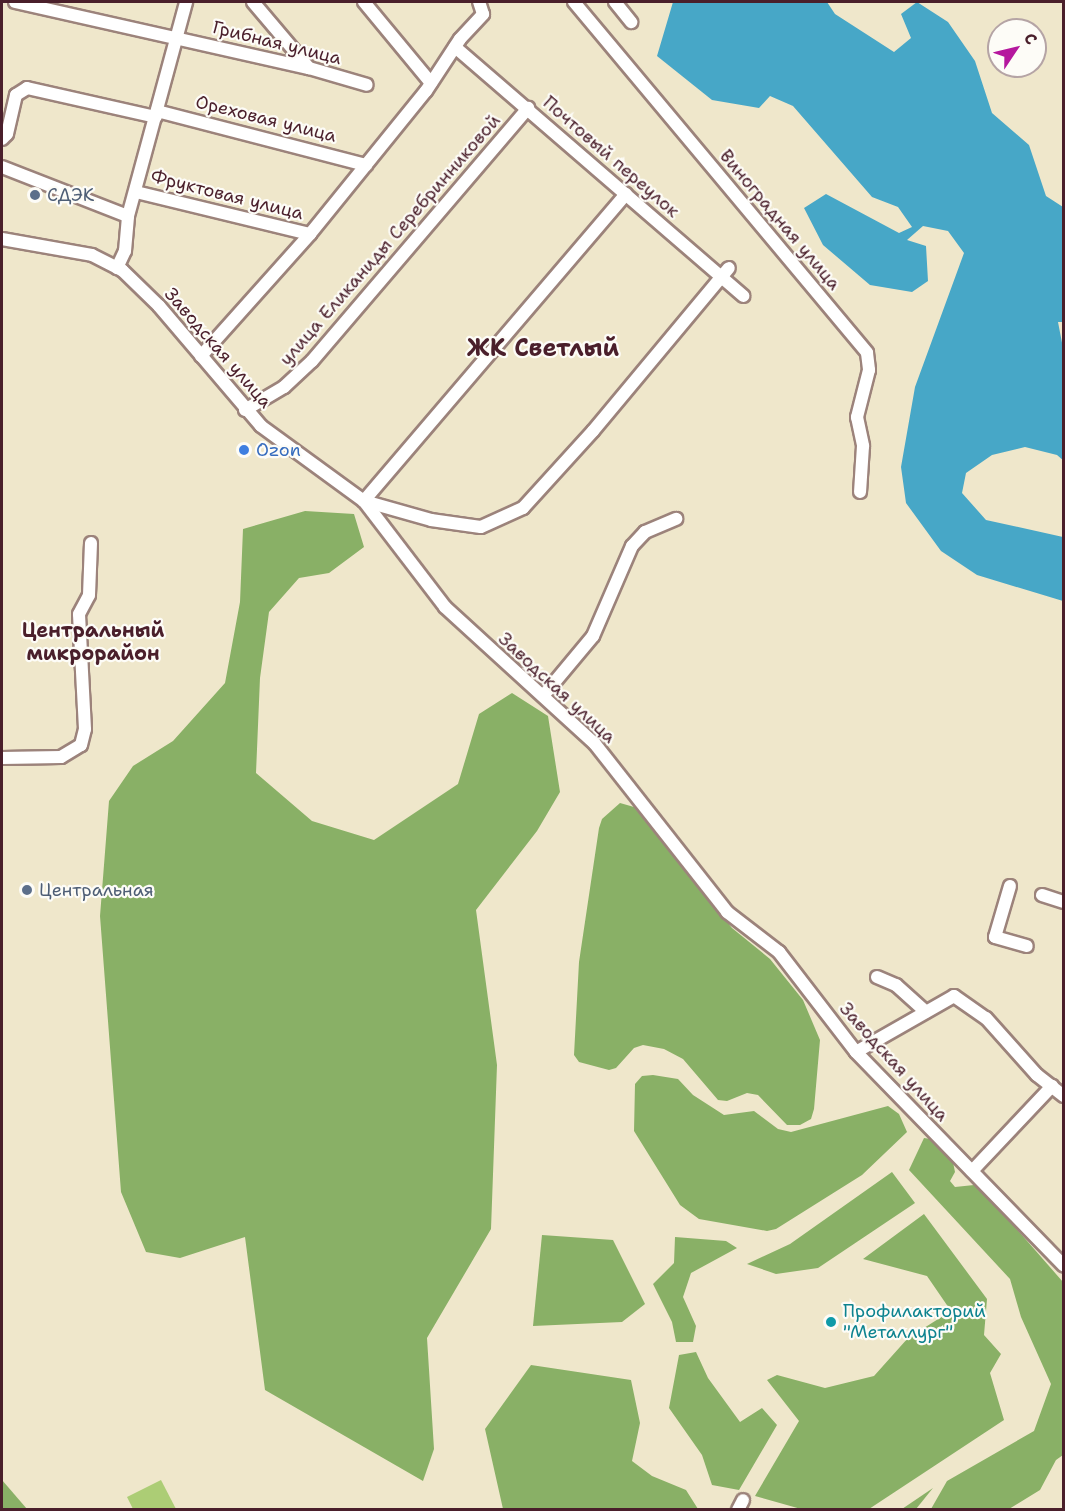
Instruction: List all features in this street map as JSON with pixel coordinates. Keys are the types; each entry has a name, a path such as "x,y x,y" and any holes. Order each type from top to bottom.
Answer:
{"street":[{"name":"Грибная улица","path":"15,2 309,68 367,85"},
{"path":"117,268 125,251 128,216 186,2"},
{"path":"253,2 309,68"},
{"path":"364,2 431,83"},
{"path":"201,356 310,234 431,83 455,47 483,14 479,2"},
{"name":"Виноградная улица","path":"574,2 867,353 869,370 857,417 863,446 860,492"},
{"path":"615,2 631,22"},
{"name":"Почтовый переулок","path":"455,47 626,194 725,273 743,296"},
{"name":"Ореховая улица","path":"2,139 7,135 16,95 32,89 156,114 366,165"},
{"name":"улица Еликаниды Серебринниковой","path":"245,410 284,387 312,361 528,108"},
{"path":"2,167 128,216"},
{"name":"Фруктовая улица","path":"136,192 310,234"},
{"path":"626,194 364,501 431,520 481,527 529,504 725,273"},
{"name":"Заводская улица","path":"2,239 92,255 117,268 159,306 245,410 273,437 364,501 445,608 603,753 727,912 785,958 856,1052 1064,1266"},
{"path":"543,696 593,636 632,546 645,532 676,519"},
{"path":"2,758 61,758 75,752 81,745 85,729 80,614 89,596 87,548 91,543"},
{"path":"1010,886 995,937 1027,946"},
{"path":"1042,895 1064,902"},
{"path":"877,977 896,985 926,1012"},
{"path":"856,1052 926,1012 949,996 962,999 986,1018 1064,1096"},
{"path":"972,1171 1052,1086"}],"green space":[{"path":"305,511 354,514 364,547 329,573 299,578 269,612 260,678 256,773 312,821 374,840 458,784 479,714 512,693 548,716 560,792 537,831 476,910 497,1065 491,1229 427,1338 434,1449 423,1481 265,1390 245,1237 180,1258 146,1252 121,1192 100,916 109,801 133,766 173,741 225,683 240,602 243,529"},
{"path":"620,803 634,807 732,928 770,959 803,1000 820,1040 814,1109 811,1119 800,1125 787,1125 758,1095 747,1093 727,1101 718,1100 683,1059 664,1049 643,1045 634,1048 616,1068 609,1070 579,1062 574,1055 579,962 599,828 602,819"},
{"path":"653,1075 678,1079 693,1095 724,1115 754,1111 778,1129 791,1132 888,1106 899,1114 907,1132 862,1175 776,1229 767,1231 699,1219 680,1205 634,1131 635,1084 642,1076"},
{"path":"924,1138 931,1139 953,1162 955,1172 950,1181 955,1187 974,1185 985,1193 1063,1282 1063,1455 1056,1460 1040,1490 1009,1509 931,1509 947,1481 1034,1431 1051,1384 1021,1317 1010,1279 909,1170"},
{"path":"892,1172 915,1203 818,1268 776,1274 747,1264 790,1244"},
{"path":"924,1214 987,1299 984,1335 1001,1354 990,1373 1004,1420 869,1509 801,1509 755,1496 799,1421 767,1380 777,1375 825,1388 874,1376 908,1338 951,1311 927,1276 863,1259"},
{"path":"542,1235 613,1240 645,1304 622,1322 533,1326"},
{"path":"675,1237 726,1241 737,1248 691,1273 683,1297 696,1326 693,1342 676,1342 672,1322 653,1284 674,1263"},
{"path":"696,1352 708,1378 740,1422 762,1408 777,1425 739,1490 712,1485 702,1455 669,1408 679,1355"},
{"path":"531,1365 631,1380 640,1423 632,1461 652,1476 686,1490 698,1509 503,1509 485,1429"},
{"path":"2,1480 27,1509 2,1509"},
{"path":"161,1480 176,1509 133,1509 127,1497"},
{"path":"933,1488 916,1509 902,1509"}],"water":[{"path":"673,2 827,2 835,14 894,52 911,38 901,14 917,2 948,22 975,61 992,113 1029,145 1046,196 1063,207 1063,322 1058,322 1064,353 1064,461 1057,455 1025,447 992,455 966,473 962,493 986,520 1063,537 1063,601 977,575 941,551 906,503 901,467 915,387 964,253 948,231 923,226 907,240 926,246 928,281 912,292 870,285 823,245 804,208 826,194 899,233 912,227 898,207 872,197 793,106 770,96 759,108 712,100 657,56"}],"place":[{"name":"СДЭК","path":"35,195"},
{"name":"Ozon","path":"244,450"},
{"name":"Центральная","path":"27,890"},
{"name":"Профилакторий \"Металлург\"","path":"831,1322"}],"district":[{"name":"ЖК Светлый","path":"543,349"},
{"name":"Центральный микрорайон","path":"93,642"}]}
